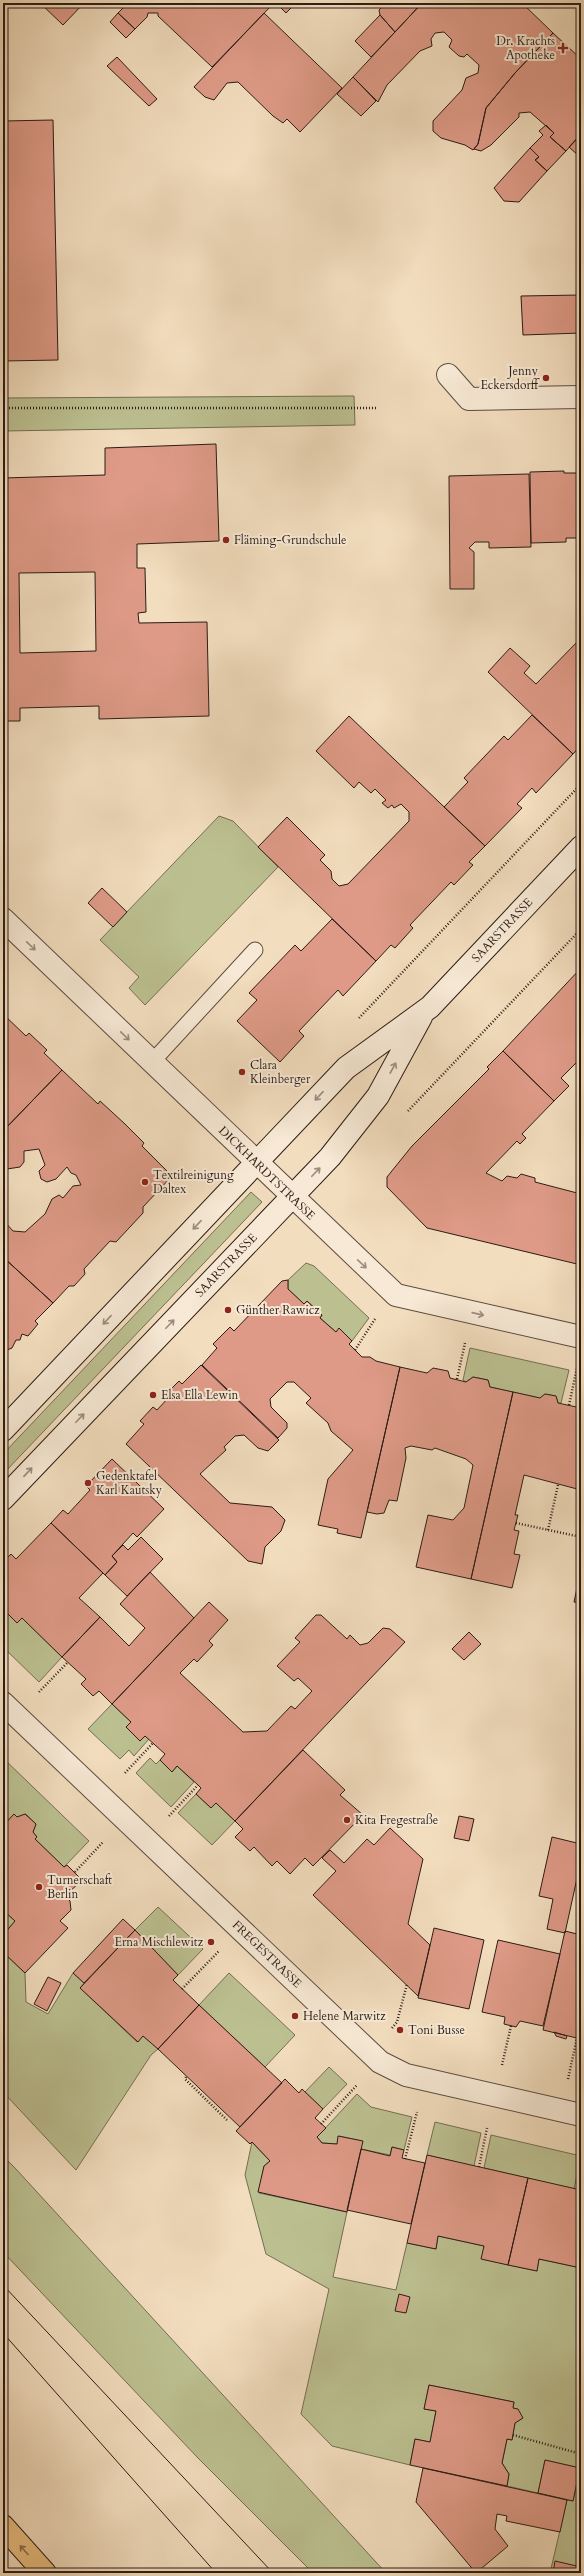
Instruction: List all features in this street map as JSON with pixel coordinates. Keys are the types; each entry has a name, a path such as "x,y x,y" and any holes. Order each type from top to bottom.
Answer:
{"highway":[{"path":"3,2526 45,2573"}],"street":[{"path":"448,376 469,399 581,397"},
{"name":"SAARSTRASSE","path":"3,1430 346,1068 423,1013 581,846"},
{"name":"DICKHARDTSTRASSE","path":"3,919 396,1296 581,1337"},
{"name":"SAARSTRASSE","path":"3,1499 330,1157 378,1096 423,1013"},
{"name":"FREGESTRASSE","path":"3,1703 380,2062 406,2075 581,2115"}],"lane":[{"path":"152,1062 255,950"}],"path":[{"path":"3,408 378,408"},
{"path":"356,1021 581,784"},
{"path":"403,1116 581,929"},
{"path":"355,1350 376,1317"},
{"path":"457,1379 466,1342"},
{"path":"569,1405 578,1366"},
{"path":"548,1530 558,1485"},
{"path":"516,1523 581,1537"},
{"path":"40,1692 68,1662"},
{"path":"125,1773 153,1743"},
{"path":"169,1816 198,1785"},
{"path":"75,1872 104,1841"},
{"path":"182,1989 219,1950"},
{"path":"392,2028 397,2022 406,1984"},
{"path":"502,2065 510,2026"},
{"path":"568,2080 577,2038"},
{"path":"186,2077 185,2079 227,2120"},
{"path":"321,2124 359,2083"},
{"path":"406,2159 416,2112"},
{"path":"479,2167 488,2128"},
{"path":"580,2190 581,2184"},
{"path":"513,2435 581,2454"}],"green space":[{"path":"354,396 355,425 3,431 3,398"},
{"path":"219,816 233,821 278,867 145,1005 129,988 139,977 100,940"},
{"path":"251,1192 262,1202 3,1474 3,1454"},
{"path":"306,1263 314,1266 369,1318 352,1341 339,1329 336,1332 320,1318 322,1315 307,1301 304,1304 288,1289 288,1280"},
{"path":"470,1348 569,1370 561,1403 558,1403 556,1396 545,1394 540,1398 490,1387 488,1380 473,1377 466,1382 463,1380"},
{"path":"3,1609 17,1623 22,1618 62,1657 39,1682 3,1647"},
{"path":"112,1704 131,1722 126,1727 140,1741 145,1736 149,1739 134,1756 129,1750 120,1759 88,1729"},
{"path":"3,1758 89,1841 64,1867 35,1839 37,1837 33,1832 36,1824 26,1814 17,1817 14,1814 3,1826"},
{"path":"150,1758 156,1764 160,1760 172,1772 177,1766 194,1782 171,1807 136,1773"},
{"path":"196,1794 211,1808 216,1803 235,1821 212,1845 178,1813"},
{"path":"158,1907 203,1949 178,1975 135,1930"},
{"path":"3,1910 15,1921 3,1935"},
{"path":"3,1952 25,1973 26,2002 48,2014 73,1973 84,1983 80,1988 137,2042 143,2036 158,2049 151,2055 76,2170 3,2092"},
{"path":"229,1973 295,2035 265,2067 199,2005"},
{"path":"329,2067 347,2084 323,2109 305,2092"},
{"path":"357,2094 371,2107 412,2117 404,2150 392,2147 390,2155 361,2149 362,2141 339,2136 337,2144 322,2143 317,2137"},
{"path":"435,2122 481,2133 474,2166 427,2155"},
{"path":"491,2135 581,2156 574,2189 484,2168"},
{"path":"252,2142 270,2161 264,2166 259,2193 347,2212 333,2277 396,2290 407,2243 436,2249 438,2236 484,2246 482,2259 537,2271 539,2259 581,2268 581,2408 579,2417 581,2417 581,2573 550,2573 567,2500 573,2501 580,2468 545,2460 538,2493 507,2486 509,2474 502,2463 507,2439 512,2440 515,2423 523,2418 513,2408 514,2402 429,2385 424,2409 436,2411 430,2442 415,2439 410,2465 332,2446 301,2414 329,2289 266,2254 245,2175"},
{"path":"3,2156 386,2573 313,2573 198,2458 3,2252"}],"building":[{"path":"40,3 84,3 63,25"},
{"path":"128,3 274,3 212,67 158,16 158,13 148,13 147,17 135,29 118,13"},
{"path":"276,3 296,3 286,13"},
{"path":"386,3 422,3 395,32 380,15 379,10"},
{"path":"422,3 522,3 553,33 515,73 486,108 478,144 473,150 465,145 441,138 433,131 433,121 462,90 466,78 478,73 479,65 467,54 464,57 459,56 449,47 452,40 444,32 435,33 431,39 432,46 420,51 387,85 378,102 353,77"},
{"path":"118,13 135,29 126,38 110,22"},
{"path":"264,13 342,88 300,132 287,119 283,123 273,116 238,82 227,83 214,100 205,97 194,87"},
{"path":"380,15 395,32 371,57 355,41"},
{"path":"553,33 581,59 581,134 566,151 550,137 554,133 530,112 519,113 519,117 491,145 481,151 474,149 478,144 486,108 515,73"},
{"path":"117,57 157,99 149,106 107,66"},
{"path":"353,77 376,101 361,116 337,94"},
{"path":"53,120 58,360 3,361 3,121"},
{"path":"546,125 554,133 550,137 566,151 547,171 535,160 539,157 530,148 543,135 539,131"},
{"path":"581,134 581,158 569,147"},
{"path":"530,148 539,157 535,160 547,171 519,202 504,201 494,188"},
{"path":"581,295 581,333 523,335 521,296"},
{"path":"216,444 219,541 137,544 137,568 145,568 146,612 138,613 139,623 207,622 209,716 99,719 99,706 20,708 20,721 3,721 3,478 105,475 105,448","holes":["95,572 96,651 20,653 19,573"]},
{"path":"564,471 564,473 581,473 581,538 566,538 566,542 531,543 530,472"},
{"path":"529,474 531,547 489,548 489,542 475,542 469,548 474,552 474,589 450,589 449,476"},
{"path":"581,638 581,745 573,754 488,672 510,648 530,666 524,673 536,684"},
{"path":"532,715 573,754 536,793 532,788 517,804 522,808 485,846 444,807 468,782 464,778 504,736 508,740"},
{"path":"349,716 485,846 469,862 473,865 454,885 451,882 410,925 413,928 395,948 391,945 376,961 258,847 287,817 325,855 320,860 331,871 332,879 339,886 348,884 409,821 409,812 401,804 394,808 392,805 388,808 382,803 386,800 375,789 371,793 359,782 354,788 316,751"},
{"path":"102,888 127,912 113,927 88,903"},
{"path":"332,919 376,961 343,996 338,990 299,1031 304,1036 280,1062 237,1021 257,1000 249,993 295,945 301,951"},
{"path":"581,968 581,1058 561,1078 569,1086 554,1101 503,1051"},
{"path":"3,1014 26,1036 29,1033 47,1050 44,1053 62,1070 3,1131"},
{"path":"503,1051 554,1101 522,1134 526,1138 520,1144 517,1141 486,1173 502,1181 507,1176 517,1178 521,1174 535,1178 535,1182 581,1194 581,1250 577,1264 427,1228 387,1187 387,1177 412,1146 489,1069 487,1067"},
{"path":"62,1070 98,1104 100,1101 125,1124 144,1143 142,1146 172,1176 143,1207 143,1213 116,1242 110,1241 84,1269 85,1274 74,1286 69,1286 53,1303 3,1257 3,1220 13,1231 25,1232 45,1214 52,1199 59,1195 63,1198 73,1186 81,1185 76,1175 71,1173 67,1167 56,1179 47,1182 41,1179 39,1171 45,1165 39,1149 24,1151 24,1162 20,1167 7,1169 3,1172 3,1131"},
{"path":"581,1250 581,1265 577,1264"},
{"path":"3,1257 53,1303 35,1321 38,1324 28,1336 22,1334 20,1340 16,1340 12,1348 7,1350 7,1354 3,1354"},
{"path":"288,1280 288,1289 304,1304 307,1301 322,1315 320,1318 336,1332 339,1328 352,1341 349,1344 362,1357 370,1357 376,1361 400,1367 361,1538 337,1533 338,1529 318,1525 328,1479 353,1450 331,1431 328,1423 306,1403 311,1398 294,1382 287,1382 270,1399 271,1407 287,1423 287,1428 278,1438 202,1365 217,1348 213,1344 230,1327 234,1331 282,1281"},
{"path":"201,1365 279,1440 268,1451 258,1448 244,1435 235,1436 224,1447 226,1450 200,1474 230,1503 272,1507 285,1520 281,1531 265,1547 262,1564 248,1561 126,1444 144,1424 140,1421 153,1407 157,1410 170,1396 167,1393 179,1381 182,1384"},
{"path":"400,1367 427,1373 433,1368 448,1371 450,1378 466,1382 473,1377 488,1380 490,1387 513,1392 471,1579 416,1567 428,1515 453,1520 464,1508 473,1465 466,1459 435,1448 432,1450 411,1446 405,1448 406,1458 397,1501 389,1500 384,1513 377,1514 367,1512"},
{"path":"513,1392 540,1398 545,1394 556,1396 558,1403 581,1408 581,1490 524,1475 515,1515 518,1515 514,1530 519,1531 514,1554 520,1555 512,1588 471,1579"},
{"path":"112,1459 164,1509 137,1537 133,1533 112,1556 117,1562 105,1575 51,1523 63,1510 68,1514 90,1490 86,1486"},
{"path":"51,1523 103,1573 79,1598 100,1617 62,1657 22,1618 17,1623 3,1609 5,1601 3,1562 11,1554 16,1559"},
{"path":"141,1537 163,1559 127,1596 105,1575 117,1562 112,1556 123,1545 128,1550"},
{"path":"581,1570 581,1603 574,1602"},
{"path":"150,1572 194,1618 112,1704 99,1691 93,1696 81,1684 86,1679 62,1657 100,1617 129,1646 145,1628 120,1604"},
{"path":"209,1602 228,1620 209,1641 213,1645 197,1662 194,1659 180,1673 243,1732 267,1731 291,1706 295,1709 312,1691 298,1678 294,1681 277,1666 300,1642 295,1638 316,1615 321,1615 347,1639 350,1635 360,1645 368,1643 383,1628 390,1629 405,1642 235,1821 216,1803 211,1808 196,1794 201,1788 177,1766 172,1772 160,1760 165,1754 145,1736 140,1741 126,1727 131,1722 112,1704"},
{"path":"469,1632 481,1644 464,1660 452,1649"},
{"path":"303,1750 345,1790 340,1795 363,1815 313,1866 305,1858 290,1874 277,1861 272,1866 254,1847 250,1851 235,1837 243,1829 235,1821"},
{"name":"Turnerschaft Berlin","path":"14,1814 17,1817 25,1814 36,1824 33,1832 37,1837 35,1839 64,1867 67,1865 82,1880 65,1896 70,1901 71,1910 60,1921 68,1928 25,1973 3,1952 3,1935 15,1921 3,1910 3,1826"},
{"path":"459,1816 474,1819 469,1841 454,1838"},
{"path":"390,1828 423,1859 408,1924 430,1945 418,1996 313,1895 336,1871 322,1858 330,1850 344,1863 367,1839 374,1845"},
{"path":"552,1837 581,1844 581,1860 565,1933 547,1929 553,1899 539,1896"},
{"path":"123,1919 135,1930 84,1983 73,1973"},
{"path":"434,1928 484,1940 469,2009 418,1998"},
{"path":"135,1930 178,1975 173,1980 199,2005 158,2049 143,2036 138,2042 80,1988"},
{"path":"565,1931 581,1935 581,2039 543,2030"},
{"path":"498,1940 560,1954 543,2026 520,2021 516,2027 504,2024 505,2017 482,2012"},
{"path":"48,1977 61,1983 47,2011 34,2004"},
{"path":"199,2005 282,2083 240,2127 158,2049"},
{"path":"554,2032 567,2036 566,2039 556,2036"},
{"path":"285,2079 299,2093 302,2089 323,2109 315,2118 326,2128 317,2137 322,2143 337,2144 338,2136 363,2141 347,2212 258,2192 264,2166 270,2161 252,2142 250,2144 236,2131"},
{"path":"392,2147 404,2150 402,2158 425,2163 411,2224 347,2210 361,2149 390,2156"},
{"path":"427,2155 528,2178 508,2265 481,2259 484,2246 438,2236 436,2249 407,2243"},
{"path":"528,2178 581,2190 581,2268 539,2259 537,2271 508,2265"},
{"path":"399,2294 410,2297 406,2313 395,2311"},
{"path":"429,2385 514,2402 513,2408 518,2409 523,2418 515,2423 512,2440 507,2439 502,2463 509,2474 507,2486 410,2465 415,2439 430,2442 436,2411 424,2409"},
{"path":"545,2460 580,2468 573,2501 538,2493"},
{"path":"423,2468 567,2500 560,2532 506,2521 507,2516 497,2514 495,2529 508,2546 476,2573 416,2502"},
{"path":"555,2561 581,2567 579,2573 553,2573"}],"tram line":[{"path":"3,2285 273,2573"},
{"path":"3,2333 216,2573"}],"place":[{"name":"Dr. Krachts Apotheke","path":"563,48"},
{"name":"Jenny Eckersdorff","path":"546,378"},
{"name":"Fläming-Grundschule","path":"226,540"},
{"name":"Clara Kleinberger","path":"242,1072"},
{"name":"Textilreinigung Daltex","path":"145,1182"},
{"name":"Günther Rawicz","path":"228,1310"},
{"name":"Elsa Ella Lewin","path":"153,1395"},
{"name":"Gedenktafel Karl Kautsky","path":"88,1483"},
{"name":"Kita Fregestraße","path":"347,1820"},
{"name":"Turnerschaft Berlin","path":"39,1887"},
{"name":"Erna Mischlewitz","path":"211,1942"},
{"name":"Helene Marwitz","path":"295,2016"},
{"name":"Toni Busse","path":"400,2030"}]}
